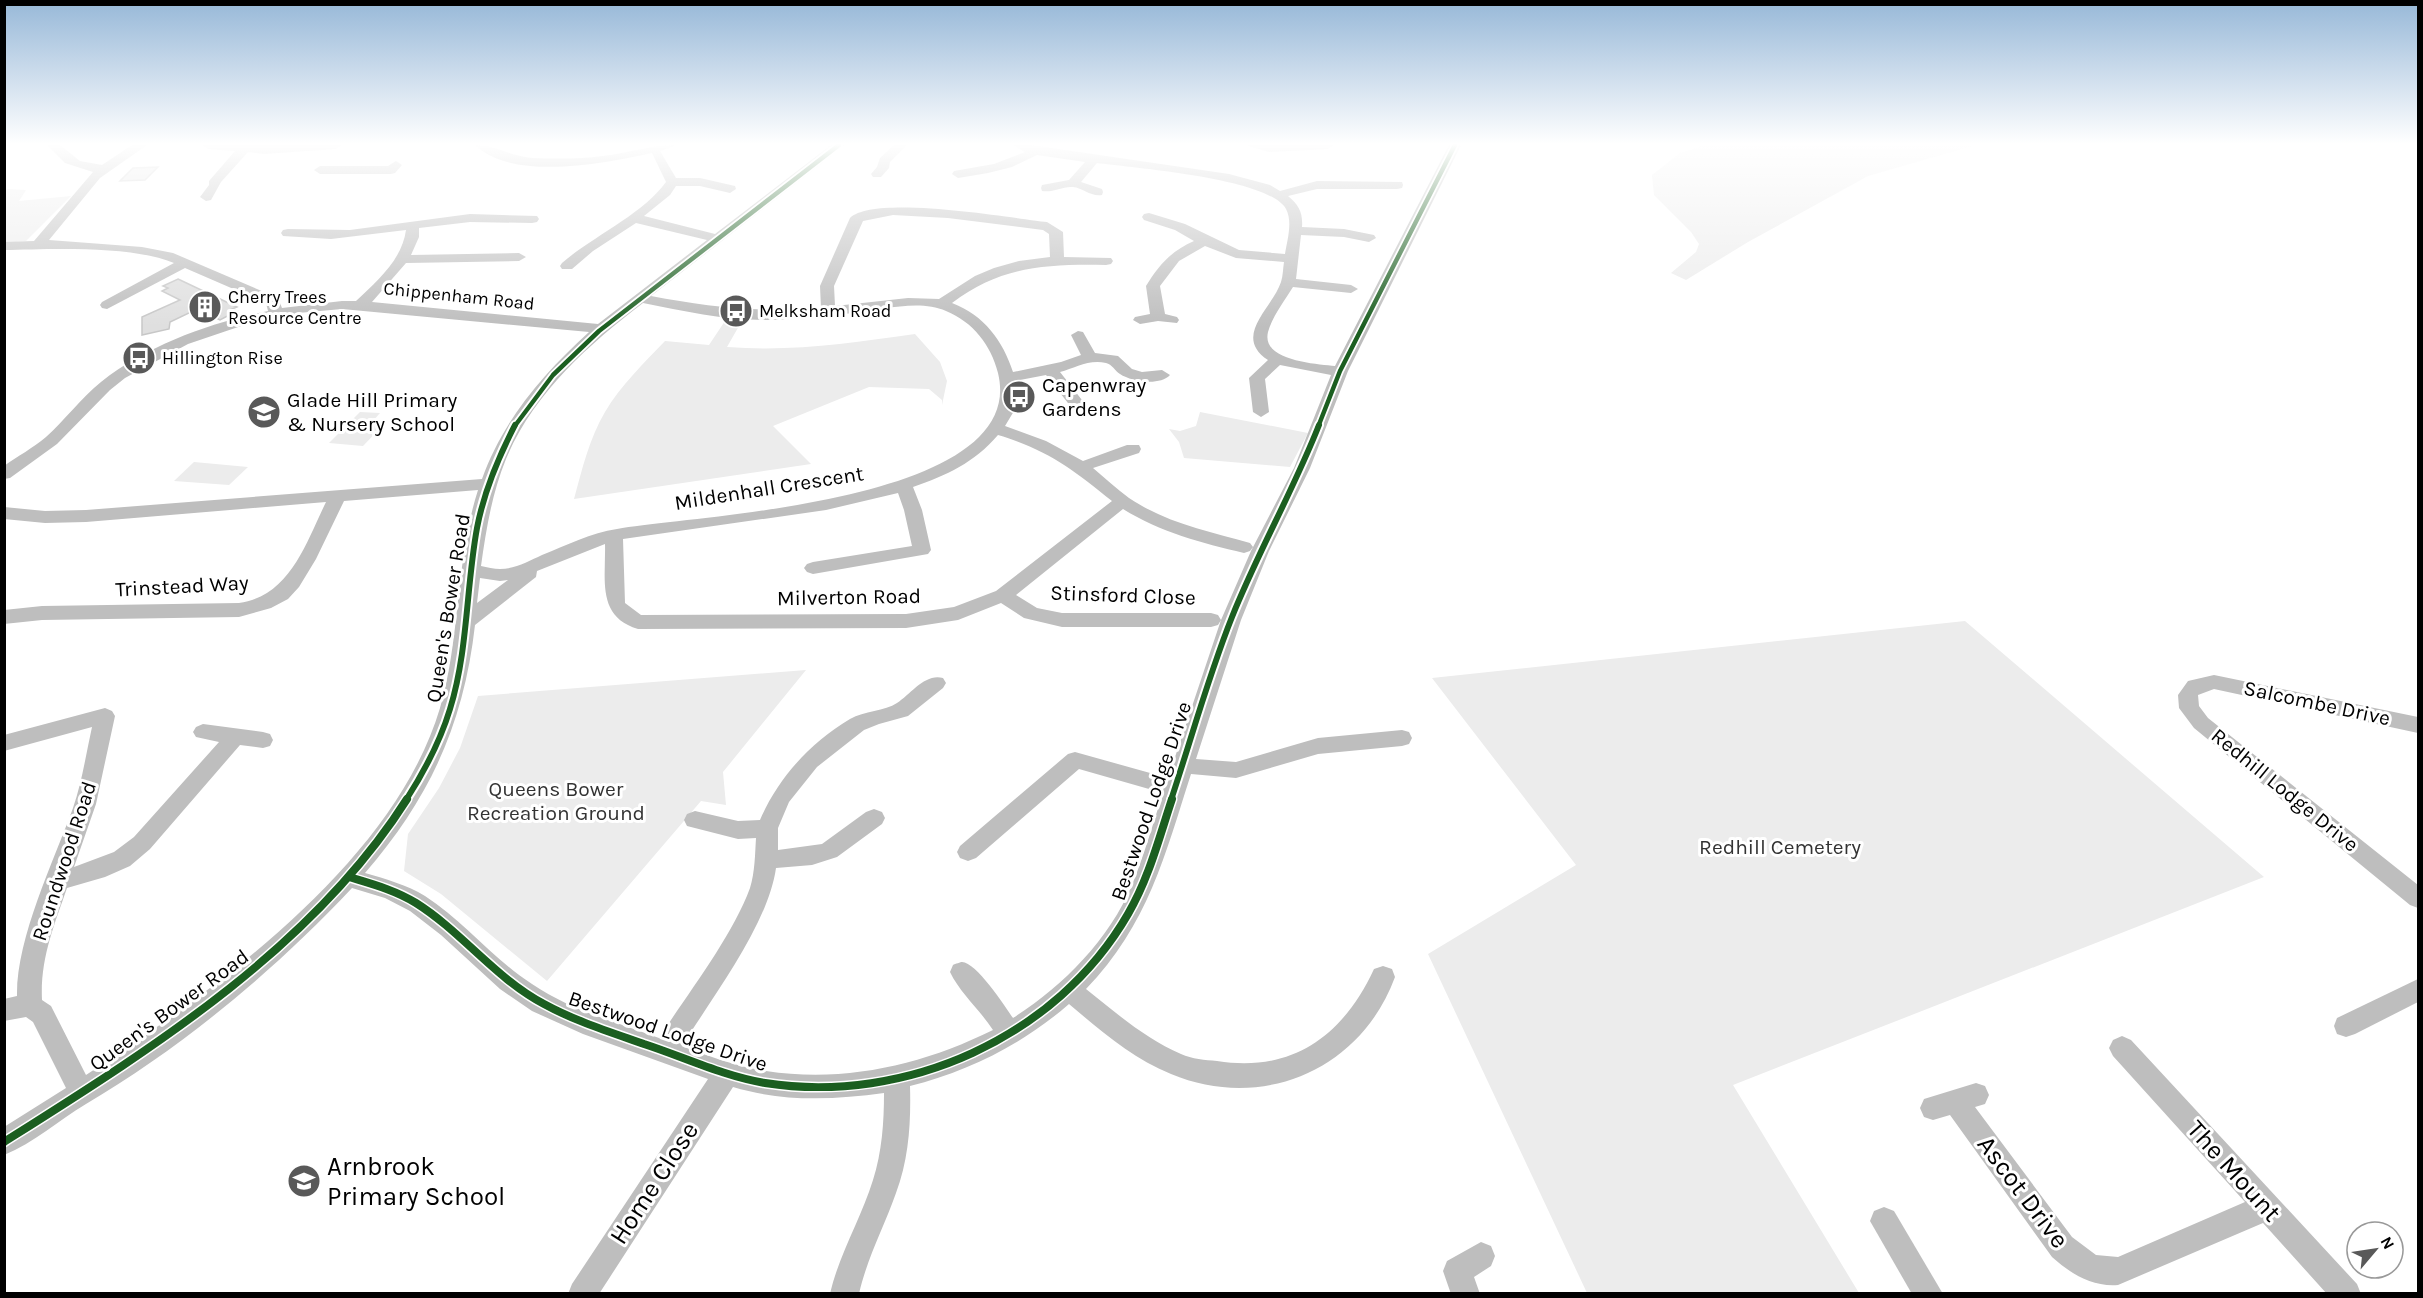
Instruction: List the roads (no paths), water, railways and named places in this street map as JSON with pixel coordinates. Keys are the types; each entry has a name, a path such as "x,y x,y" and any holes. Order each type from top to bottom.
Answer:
{"street":[{"path":"39,244 69,206"},
{"path":"567,267 588,248 649,206"},
{"name":"Queen's Bower Road","path":"4,1142 153,1047 247,975 284,943 349,877 398,814 434,750 446,719 456,681 479,514 501,451 528,406 568,360 601,329 761,206"},
{"path":"1291,206 1296,217 1288,282 1259,338 1265,351 1278,359 1340,371"},
{"name":"Bestwood Lodge Drive","path":"349,877 397,892 417,903 503,977 541,1003 574,1019 727,1073 765,1083 812,1087 856,1085 897,1078 948,1063 1009,1034 1070,990 1092,965 1131,911 1143,886 1231,620 1260,551 1302,468 1340,371 1424,206"},
{"path":"828,311 827,286 857,218 876,211 932,213 1047,226 1056,232 1057,259"},
{"path":"1148,213 1236,254 1292,259"},
{"path":"634,218 718,239"},
{"path":"288,233 345,236 464,219 522,221"},
{"path":"1180,227 1194,220"},
{"path":"360,306 400,260 410,242 413,226"},
{"path":"1295,231 1344,232 1370,238"},
{"path":"1140,320 1165,319 1153,286 1161,262 1205,241"},
{"path":"5,246 39,244 119,247 168,256 273,301 276,314"},
{"path":"400,260 519,257"},
{"path":"942,304 963,287 985,275 1009,267 1057,259 1106,261"},
{"path":"107,305 130,297 185,263"},
{"path":"1288,282 1337,283 1351,289"},
{"name":"Mildenhall Crescent","path":"470,570 508,574 614,535 824,505 903,485 960,461 973,452 997,429 1007,405 1007,378 999,353 981,328 958,310 942,304 911,302 781,315 736,315 703,311 640,298"},
{"name":"Chippenham Road","path":"4,474 51,441 104,387 141,362 206,332 240,321 319,306 360,306 601,329"},
{"path":"1078,335 1089,357"},
{"path":"1007,378 1050,370 1089,357 1113,358 1127,372 1156,380"},
{"path":"1265,403 1257,378 1278,359"},
{"path":"1050,370 1082,402"},
{"path":"997,429 1046,446 1081,467 1123,501 1189,533 1244,547"},
{"path":"1081,467 1128,455"},
{"path":"4,513 70,517 488,484"},
{"path":"813,568 922,550 914,510 903,485"},
{"name":"Trinstead Way","path":"4,616 42,613 239,610 258,606 279,596 293,583 339,496"},
{"name":"Milverton Road","path":"614,535 616,603 619,610 627,617 638,622 935,618 982,605 1003,595 1123,501"},
{"name":"Mildenhall Crescent","path":"464,623 543,562"},
{"name":"Stinsford Close","path":"1003,595 1031,613 1062,620 1211,620"},
{"name":"Salcombe Drive","path":"2214,682 2418,724"},
{"name":"Redhill Lodge Drive","path":"2214,682 2201,683 2187,694 2187,702 2192,713 2418,898"},
{"path":"665,1051 745,925 762,886 767,828 780,798 810,761 857,724 900,711 936,684"},
{"name":"Roundwood Road","path":"4,743 105,716 86,804 37,940 29,975 30,1005"},
{"path":"203,732 263,740"},
{"path":"1183,765 1236,770 1309,747 1389,735"},
{"path":"58,881 97,870 114,862 142,843 236,736"},
{"path":"968,852 1075,760 1176,788"},
{"path":"695,819 738,830 767,828"},
{"path":"766,860 812,856 829,851 874,819"},
{"path":"962,972 991,1006 1009,1034"},
{"path":"1070,990 1129,1038 1179,1066 1228,1076 1269,1075 1305,1065 1335,1045 1375,1000 1383,977"},
{"path":"2346,1026 2418,990"},
{"path":"4,1010 30,1005 42,1014 82,1093"},
{"name":"The Mount","path":"2122,1048 2347,1293"},
{"name":"Home Close","path":"582,1293 727,1073"},
{"path":"844,1293 854,1257 882,1195 894,1158 899,1121 897,1078"},
{"name":"Ascot Drive","path":"1954,1101 2062,1247 2075,1259 2104,1273 2118,1271 2267,1207"},
{"path":"1884,1221 1929,1293"},
{"path":"1466,1293 1457,1271 1481,1256"}],"place":[{"name":"Cherry Trees Resource Centre","path":"205,307"},
{"name":"Melksham Road","path":"736,311"},
{"name":"Hillington Rise","path":"139,358"},
{"name":"Capenwray Gardens","path":"1019,397"},
{"name":"Glade Hill Primary & Nursery School","path":"264,412"},
{"name":"Arnbrook Primary School","path":"304,1181"}],"park label":[{"name":"Queens Bower Recreation Ground","path":"556,801"},
{"name":"Redhill Cemetery","path":"1780,847"}]}
